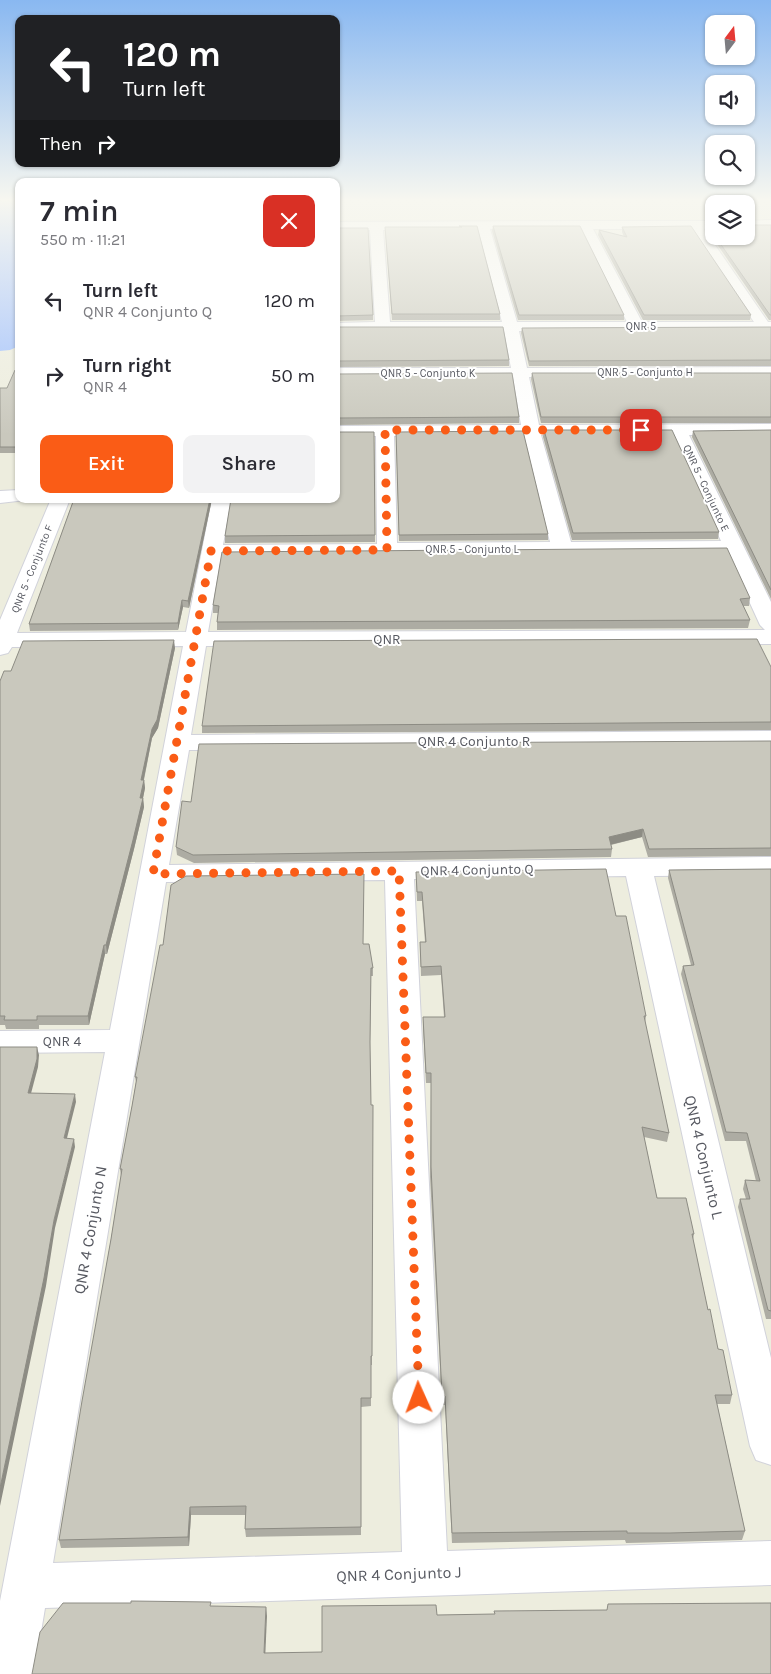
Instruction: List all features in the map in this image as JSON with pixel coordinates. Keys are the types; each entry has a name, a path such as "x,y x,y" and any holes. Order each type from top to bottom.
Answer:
{"street":[{"path":"379,279 382,326"},
{"path":"497,279 511,327 531,430 562,548"},
{"path":"613,279 637,326"},
{"path":"734,279 768,326"},
{"name":"QNR 5","path":"340,327 768,326"},
{"name":"QNR 5 - Conjunto H","path":"519,373 771,372"},
{"name":"QNR 5 - Conjunto K","path":"340,373 519,373"},
{"path":"340,431 771,429"},
{"path":"385,430 387,550"},
{"name":"QNR 5 - Conjunto E","path":"678,430 734,547"},
{"path":"0,497 15,496"},
{"name":"QNR 5 - Conjunto F","path":"1,644 58,503"},
{"path":"153,874 220,503"},
{"path":"734,547 771,625"},
{"name":"QNR 5 - Conjunto L","path":"211,551 734,547"},
{"name":"QNR","path":"1,644 195,640 771,637"},
{"name":"QNR 4 Conjunto R","path":"177,743 771,739"},
{"name":"QNR 4 Conjunto Q","path":"153,874 771,866"},
{"name":"QNR 4 Conjunto L","path":"638,868 771,1446"},
{"path":"399,871 425,1573"},
{"name":"QNR 4 Conjunto N","path":"26,1586 153,874"},
{"name":"QNR 4","path":"0,1042 123,1041"},
{"name":"QNR 4 Conjunto J","path":"26,1586 771,1563"},
{"path":"10,1674 26,1586"}],"water":[{"path":"0,279 15,279 15,348 0,351"}],"building":[{"path":"340,279 371,279 373,315 340,316"},
{"path":"389,279 491,279 500,314 392,314"},
{"path":"509,279 606,279 624,315 519,315"},
{"path":"625,279 727,279 751,315 644,315"},
{"path":"745,279 771,279 770,315"},
{"path":"340,327 503,327 509,360 340,361"},
{"path":"771,327 771,360 529,361 522,328"},
{"path":"15,370 15,447 0,447 0,388 7,388"},
{"path":"512,373 519,417 340,418 340,374"},
{"path":"532,373 771,373 771,417 541,417"},
{"path":"544,430 672,430 719,532 573,533"},
{"path":"771,430 771,590 693,431"},
{"path":"523,431 548,534 399,535 396,432"},
{"path":"340,432 374,432 375,535 225,536 230,503 340,503"},
{"path":"73,503 209,503 188,601 182,600 178,623 29,624"},
{"path":"727,548 750,598 740,599 750,620 217,622 219,606 213,605 222,552"},
{"path":"757,639 771,667 771,722 202,726 214,641"},
{"path":"174,640 157,720 152,729 141,780 144,780 140,798 143,798 106,945 104,945 88,1016 37,1016 37,1020 4,1020 5,1016 0,1016 0,681 4,671 11,671 23,641"},
{"path":"771,741 771,848 649,849 643,829 609,837 612,849 193,855 176,847 182,801 191,802 199,744"},
{"path":"606,869 616,916 626,916 646,1016 644,1016 669,1133 642,1127 657,1198 686,1198 708,1310 710,1309 718,1349 723,1350 732,1395 715,1395 745,1531 452,1533 445,1396 442,1396 431,1167 431,1073 426,1073 423,1017 445,1017 441,966 421,967 420,942 426,942 422,892 417,892 416,872"},
{"path":"771,869 771,1311 768,1310 740,1199 750,1199 745,1180 760,1181 747,1133 726,1132 683,966 694,965 669,870"},
{"path":"364,874 363,944 369,944 373,968 371,968 370,1042 371,1105 373,1105 372,1356 371,1398 361,1398 361,1527 245,1529 246,1506 190,1507 188,1537 59,1540 111,1239 122,1169 120,1169 137,1077 135,1077 160,945 163,945 171,885 186,876"},
{"path":"0,1047 37,1047 37,1059 28,1093 75,1094 64,1138 74,1139 54,1220 44,1278 0,1488"},
{"path":"131,1601 211,1602 210,1606 266,1607 264,1653 322,1652 322,1606 436,1605 437,1615 495,1614 494,1611 607,1610 608,1604 771,1603 771,1674 32,1674 40,1632 63,1603 131,1603"}],"route":[{"path":"419,1398 399,871 153,874 211,551 387,550 385,430 641,430"}]}
